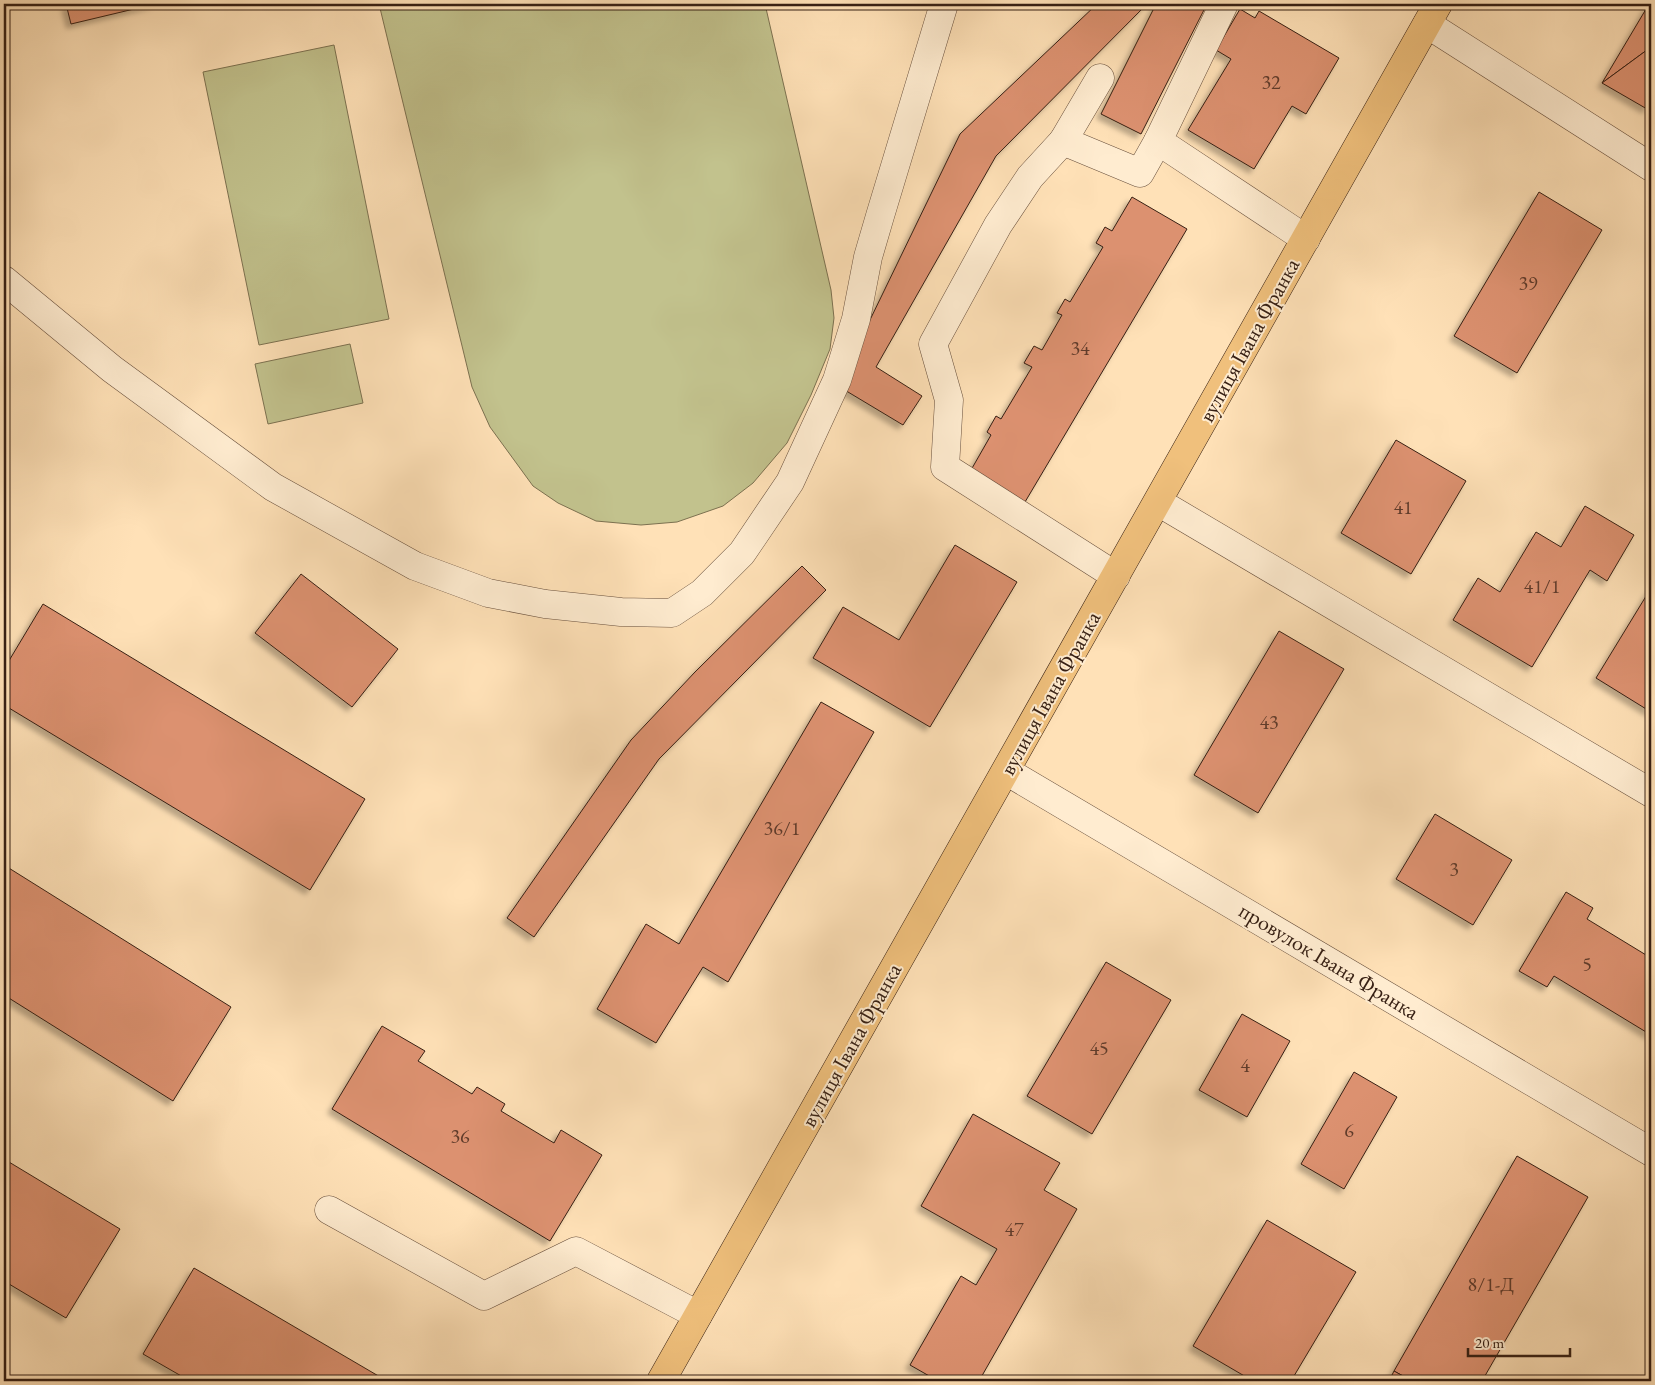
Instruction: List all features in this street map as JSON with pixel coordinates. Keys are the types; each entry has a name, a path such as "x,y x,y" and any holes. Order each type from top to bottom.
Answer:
{"main road":[{"name":"вулиця Івана Франка","path":"661,1381 1432,14"}],"street":[{"path":"4,280 112,369 273,487 415,566 488,593 545,604 622,612 672,613 702,593 742,553 790,482 837,380 856,319 868,257 944,4"},
{"path":"1063,142 1140,173 1158,142 1224,4"},
{"path":"1432,14 1651,167"},
{"path":"1100,78 1063,142 1030,177 998,225 932,344 949,400 945,466 1116,576"},
{"path":"1158,142 1306,239"},
{"path":"1158,502 1651,793"},
{"name":"провулок Івана Франка","path":"1006,771 1651,1152"},
{"path":"329,1210 484,1296 576,1251 698,1316"}],"green space":[{"path":"379,4 765,4 831,290 834,318 830,349 811,395 787,443 753,483 723,506 677,522 641,525 596,521 558,503 533,486 490,427 472,387"},
{"path":"334,45 389,319 259,345 203,72"},
{"path":"350,344 363,403 268,424 255,364"}],"building":[{"path":"66,4 155,4 71,24"},
{"path":"1097,4 1147,4 996,156 876,367 922,396 903,425 838,386 960,134"},
{"path":"1156,4 1207,4 1141,134 1101,114"},
{"path":"1649,4 1651,4 1651,47 1602,83"},
{"path":"1240,9 1255,18 1259,11 1339,58 1306,114 1292,106 1254,169 1188,130 1231,59 1216,50"},
{"path":"1651,47 1651,102 1647,109 1602,83"},
{"path":"1539,192 1602,230 1517,373 1454,336"},
{"path":"1132,197 1187,229 1025,502 971,470 991,435 987,432 996,416 1001,419 1032,367 1024,363 1034,346 1042,350 1062,315 1057,313 1065,299 1070,302 1103,247 1096,243 1105,227 1112,231"},
{"path":"1396,440 1466,481 1411,574 1341,533"},
{"path":"1585,506 1634,535 1607,581 1590,570 1532,667 1453,620 1478,578 1500,592 1536,532 1561,547"},
{"path":"955,545 1017,582 930,727 813,658 843,607 899,640"},
{"path":"802,566 826,590 659,759 534,937 507,918 631,740 695,672"},
{"path":"301,574 398,649 352,707 255,633"},
{"path":"1651,588 1651,712 1596,678"},
{"path":"43,604 365,799 310,890 4,705 4,669"},
{"path":"1279,631 1344,669 1258,813 1194,775"},
{"path":"821,702 874,732 728,982 703,967 656,1043 597,1009 646,924 679,944"},
{"path":"1435,814 1512,860 1473,925 1396,879"},
{"path":"4,865 231,1007 173,1101 4,995"},
{"path":"1566,892 1593,908 1587,919 1651,958 1651,1035 1554,976 1547,987 1519,971"},
{"path":"1106,962 1171,1000 1092,1134 1027,1096"},
{"path":"1242,1014 1290,1041 1247,1117 1199,1090"},
{"path":"382,1026 425,1051 418,1061 472,1094 477,1087 505,1104 501,1111 554,1143 561,1130 602,1155 550,1241 332,1109"},
{"path":"1354,1072 1397,1097 1344,1189 1301,1164"},
{"path":"973,1114 1060,1163 1044,1190 1077,1209 979,1381 938,1381 910,1365 961,1276 976,1285 997,1249 921,1206"},
{"path":"1517,1156 1588,1197 1482,1381 1412,1381 1394,1371"},
{"path":"4,1159 120,1229 66,1318 4,1281"},
{"path":"1267,1220 1356,1272 1291,1381 1253,1381 1193,1346"},
{"path":"194,1268 387,1381 190,1381 143,1354"},
{"path":"1394,1371 1412,1381 1389,1381"}]}
